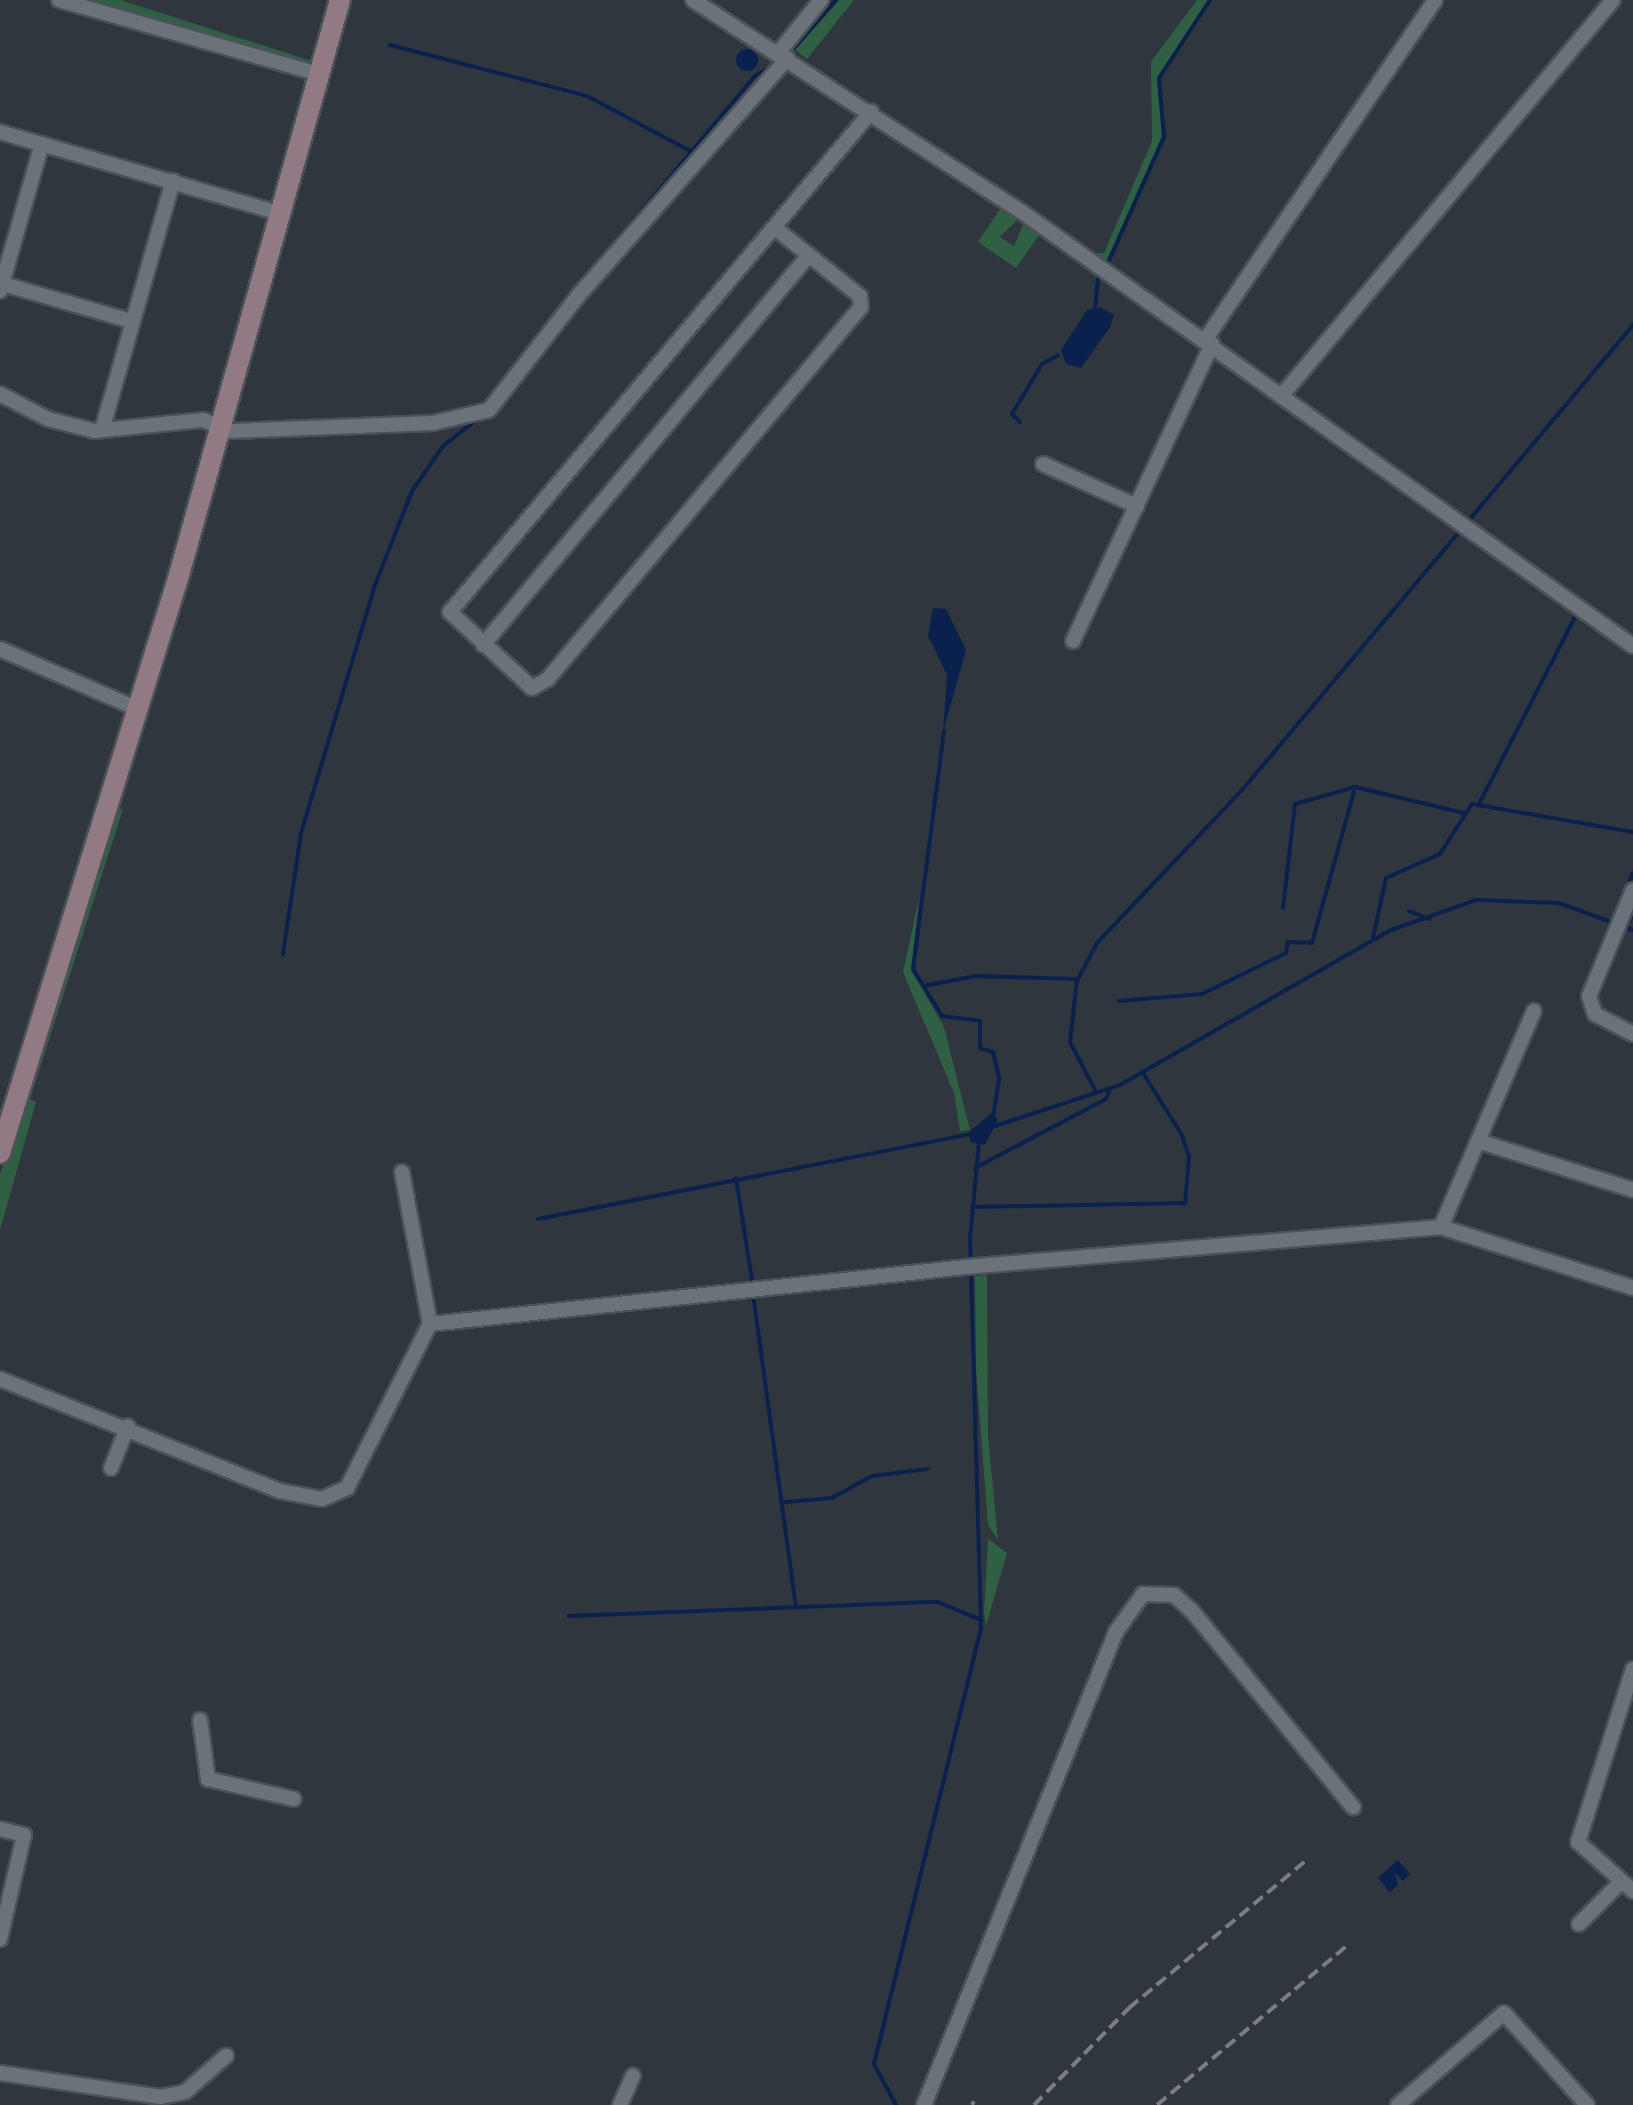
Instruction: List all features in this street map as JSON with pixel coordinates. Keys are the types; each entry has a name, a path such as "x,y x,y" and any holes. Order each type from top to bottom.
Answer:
{"main road":[{"path":"0,1153 138,709 340,0"}],"street":[{"path":"59,0 319,74"},
{"path":"693,0 871,112 1208,342 1633,646"},
{"path":"0,394 53,421 102,430 203,420 220,428 433,423 489,410 578,296 783,55 821,0"},
{"path":"1073,641 1137,506 1208,342 1435,0"},
{"path":"1283,394 1613,0"},
{"path":"775,228 864,301 538,689 483,645 450,612 871,112"},
{"path":"0,132 279,213"},
{"path":"42,144 1,286 131,321"},
{"path":"102,430 173,181"},
{"path":"483,645 809,255"},
{"path":"1043,464 1137,506"},
{"path":"0,649 138,709"},
{"path":"1633,890 1590,1007 1633,1034"},
{"path":"1441,1227 1534,1011"},
{"path":"1478,1141 1633,1190"},
{"path":"0,1379 128,1426 280,1491 337,1497 430,1324 402,1172"},
{"path":"430,1324 971,1266 1441,1227 1633,1288"},
{"path":"111,1468 128,1426"},
{"path":"924,2105 1116,1632 1143,1594 1174,1595 1192,1611 1353,1807"},
{"path":"1579,1924 1627,1887 1578,1842 1633,1669"},
{"path":"200,1720 208,1779 294,1799"},
{"path":"0,1829 24,1835 4,1908 0,1939"},
{"path":"1398,2105 1504,2013 1587,2105"},
{"path":"0,2073 160,2097 185,2092 226,2056"},
{"path":"620,2105 633,2076"}],"green space":[{"path":"74,0 120,0 312,61 302,64"},
{"path":"839,0 854,0 807,59 795,50"},
{"path":"1197,0 1208,0 1157,78 1162,136 1106,262 1093,253 1104,253 1152,141 1151,62"},
{"path":"1003,205 1020,217 1000,237 1014,246 1025,220 1042,231 1016,268 978,242"},
{"path":"116,809 123,809 30,1099 36,1102 0,1230 0,1175"},
{"path":"919,898 911,970 944,1027 970,1130 960,1131 954,1093 903,972"},
{"path":"987,1275 988,1437 998,1540 988,1525 976,1368 975,1276"},
{"path":"988,1539 1007,1553 986,1626 984,1614"}],"water":[{"path":"747,49 755,52 758,60 755,68 747,71 739,68 736,60 739,52"},
{"path":"1100,307 1114,315 1110,327 1081,368 1066,364 1061,350 1087,310"},
{"path":"933,608 946,609 966,650 943,732 947,675 928,636"},
{"path":"992,1113 998,1119 985,1145 970,1142 969,1132"},
{"path":"1398,1860 1410,1874 1403,1881 1395,1873 1398,1885 1390,1892 1378,1878"}],"waterway":[{"path":"794,48 836,0"},
{"path":"1108,263 1164,137 1159,78 1210,0"},
{"path":"390,45 587,96 690,151"},
{"path":"582,282 755,76 774,65"},
{"path":"1095,308 1098,279"},
{"path":"924,986 975,976 1078,979 1097,943 1243,789 1633,325"},
{"path":"1020,422 1012,414 1042,364 1058,355"},
{"path":"283,954 301,833 375,585 412,491 443,446 480,417"},
{"path":"1500,558 1559,600"},
{"path":"1480,802 1578,611"},
{"path":"944,731 913,969 942,1016 980,1021 980,1048 993,1052 999,1079 993,1117"},
{"path":"1283,908 1295,804 1355,787 1464,813"},
{"path":"1119,1001 1202,994 1286,953 1288,942 1312,943 1354,792"},
{"path":"1373,938 1386,878 1440,854 1472,804 1633,832"},
{"path":"1626,890 1633,873"},
{"path":"992,1127 1120,1085 1391,930 1476,900 1559,903 1633,930"},
{"path":"1409,911 1429,919"},
{"path":"1626,927 1633,915"},
{"path":"1077,979 1070,1042 1095,1090"},
{"path":"972,1207 1185,1203 1189,1157 1182,1135 1143,1073"},
{"path":"975,1168 1106,1099 1110,1089"},
{"path":"538,1219 972,1134"},
{"path":"896,2105 874,2064 981,1628 970,1239 979,1142"},
{"path":"736,1178 753,1286"},
{"path":"753,1294 796,1607"},
{"path":"785,1502 832,1498 872,1476 928,1469"},
{"path":"569,1616 938,1602 981,1620"}],"railway":[{"path":"1034,2105 1129,2008 1309,1858"},
{"path":"1157,2105 1349,1944"},
{"path":"972,2105 974,2101"}]}
